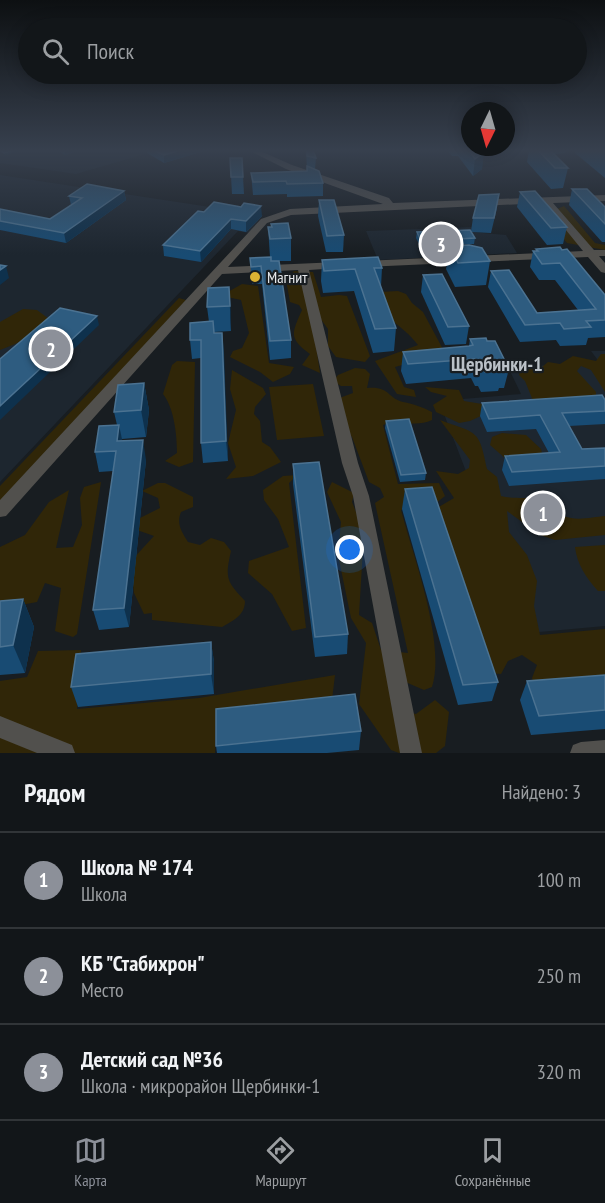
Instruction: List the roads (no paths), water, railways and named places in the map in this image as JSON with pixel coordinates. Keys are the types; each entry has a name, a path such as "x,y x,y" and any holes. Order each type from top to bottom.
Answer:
{"street":[{"path":"342,185 386,200 390,207"},
{"path":"0,511 221,271 264,221 290,212 605,198"},
{"path":"546,201 605,270"},
{"path":"221,271 605,253"},
{"path":"303,267 360,496 411,753"},
{"path":"0,727 64,753"},
{"path":"581,753 605,751"}],"place":[{"name":"Детский сад №36","path":"441,244"},
{"name":"Магнит","path":"255,277"},
{"name":"КБ \"Стабихрон\"","path":"51,349"},
{"name":"Школа № 174","path":"543,513"}],"district":[{"name":"Щербинки-1","path":"497,364"}]}
